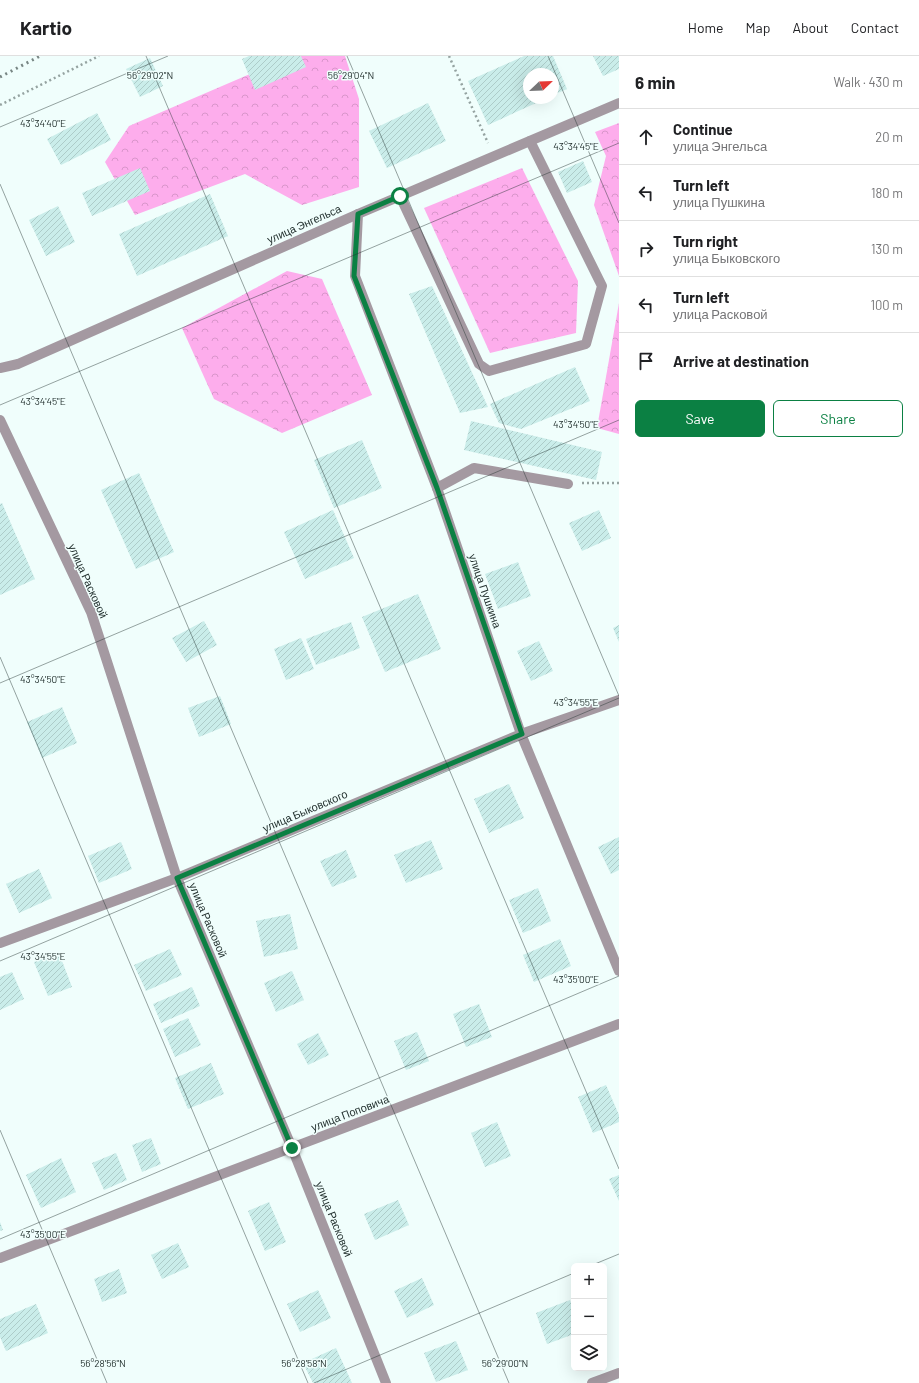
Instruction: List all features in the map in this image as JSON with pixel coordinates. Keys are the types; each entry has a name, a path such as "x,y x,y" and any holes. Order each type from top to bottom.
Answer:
{"street":[{"name":"улица Энгельса","path":"0,368 18,364 358,214 619,103"},
{"path":"400,196 479,364 489,371 586,344 602,286 530,141"},
{"name":"улица Пушкина","path":"358,214 354,276 437,488 522,734 619,971"},
{"name":"улица Расковой","path":"0,420 91,612 177,878 292,1148 386,1383"},
{"path":"437,488 474,468 568,484"},
{"name":"улица Быковского","path":"0,943 177,878 522,734 619,700"},
{"name":"улица Поповича","path":"0,1258 619,1024"},
{"path":"592,1383 619,1373"}],"path":[{"path":"0,105 99,56"},
{"path":"449,56 494,156"},
{"path":"568,484 619,483"}],"green space":[{"path":"260,56 345,56 359,99 359,187 302,205 245,174 135,215 105,162 129,126 250,74"},
{"path":"619,123 619,276 594,205 606,156 595,132"},
{"path":"522,168 578,281 576,333 490,353 424,208"},
{"path":"287,271 322,279 372,395 282,433 214,399 182,328"},
{"path":"619,303 619,434 597,428"}],"building":[{"path":"249,56 301,56 306,67 255,90 242,59"},
{"path":"524,56 553,56 558,68 523,68 523,104 534,104 488,125 468,81"},
{"path":"593,56 619,56 619,69 603,76"},
{"path":"150,58 163,86 140,97 126,69"},
{"path":"559,70 567,89 559,92"},
{"path":"428,103 446,141 387,168 369,131"},
{"path":"97,113 111,140 61,165 47,139"},
{"path":"583,161 592,182 567,193 558,172"},
{"path":"140,168 150,191 92,216 82,193"},
{"path":"210,194 228,236 137,276 119,234"},
{"path":"58,206 75,242 46,256 29,220"},
{"path":"432,286 488,407 460,413 409,294"},
{"path":"575,367 590,401 521,429 499,423 490,404"},
{"path":"471,421 602,452 596,480 464,450"},
{"path":"362,440 382,488 334,508 314,460"},
{"path":"139,473 174,552 136,569 101,490"},
{"path":"2,503 35,579 0,595 0,504"},
{"path":"333,510 354,558 305,579 284,532"},
{"path":"599,510 611,538 582,551 569,523"},
{"path":"518,562 531,596 498,609 485,574"},
{"path":"418,594 441,649 385,672 362,617"},
{"path":"204,621 217,645 186,662 172,638"},
{"path":"351,622 360,648 316,665 306,639"},
{"path":"619,625 619,642 613,628"},
{"path":"301,638 314,669 286,680 274,649"},
{"path":"539,641 553,671 531,681 517,651"},
{"path":"220,696 231,724 199,737 188,708"},
{"path":"62,707 77,743 42,758 27,722"},
{"path":"509,784 524,818 489,833 474,799"},
{"path":"619,837 619,870 611,874 598,847"},
{"path":"431,840 443,869 406,883 394,855"},
{"path":"121,842 132,869 99,883 88,856"},
{"path":"346,850 357,877 332,887 320,861"},
{"path":"39,869 52,898 19,913 6,884"},
{"path":"538,888 551,921 523,933 509,900"},
{"path":"290,914 298,949 264,957 256,921"},
{"path":"560,939 571,966 534,982 523,955"},
{"path":"170,949 182,975 146,991 134,965"},
{"path":"59,953 72,987 48,996 34,962"},
{"path":"292,971 304,1000 276,1012 264,983"},
{"path":"12,972 24,999 0,1010 0,977"},
{"path":"192,987 200,1006 161,1023 153,1004"},
{"path":"479,1004 492,1037 466,1047 453,1014"},
{"path":"188,1018 201,1045 175,1057 163,1029"},
{"path":"417,1032 429,1061 406,1070 394,1041"},
{"path":"318,1033 329,1055 308,1065 297,1044"},
{"path":"211,1063 224,1094 188,1109 175,1078"},
{"path":"606,1085 619,1115 619,1122 593,1133 578,1097"},
{"path":"497,1122 511,1156 485,1167 471,1133"},
{"path":"151,1138 161,1164 142,1172 132,1145"},
{"path":"116,1153 127,1180 104,1190 92,1163"},
{"path":"61,1158 76,1192 41,1208 26,1175"},
{"path":"619,1175 619,1201 609,1179"},
{"path":"398,1200 409,1225 375,1240 364,1214"},
{"path":"269,1202 286,1242 265,1251 248,1211"},
{"path":"0,1222 3,1230 0,1231"},
{"path":"178,1243 189,1267 162,1279 151,1255"},
{"path":"119,1269 127,1293 102,1302 94,1279"},
{"path":"422,1278 434,1305 407,1318 394,1291"},
{"path":"318,1290 331,1318 300,1332 287,1304"},
{"path":"570,1300 571,1335 547,1344 536,1313"},
{"path":"36,1304 48,1333 6,1351 0,1337 0,1319"},
{"path":"456,1341 468,1370 436,1382 424,1353"},
{"path":"336,1348 352,1383 313,1383 303,1363"}],"railway":[{"path":"0,77 40,56"}],"route":[{"path":"292,1148 177,878 522,734 437,488 354,276 358,214 400,196"}]}
